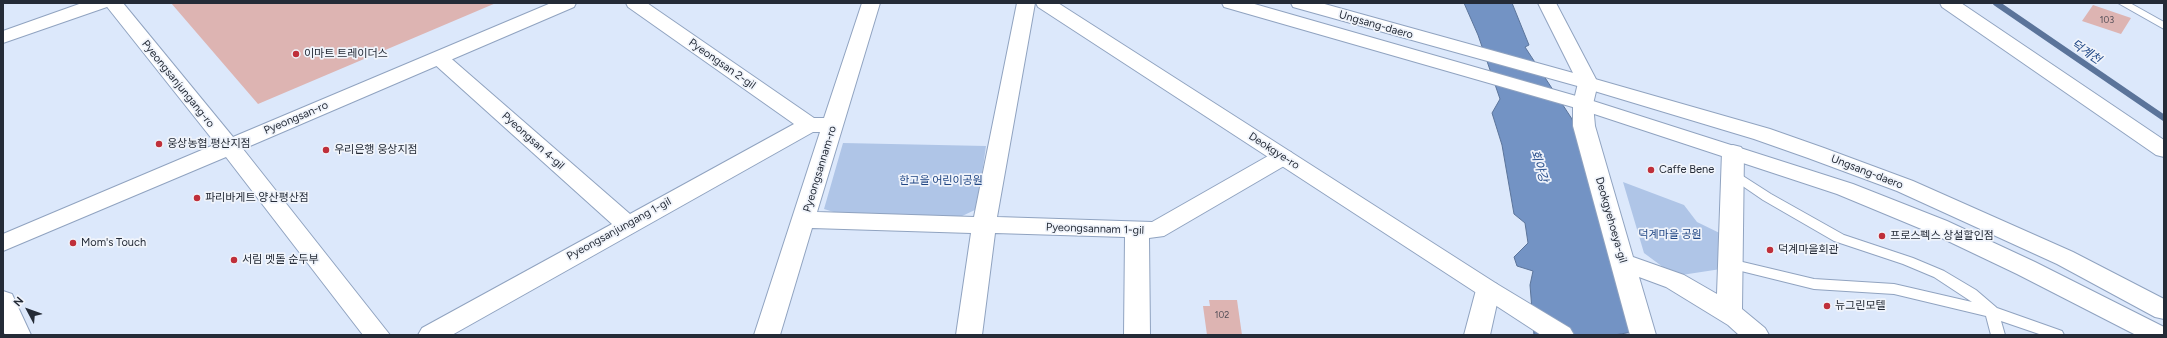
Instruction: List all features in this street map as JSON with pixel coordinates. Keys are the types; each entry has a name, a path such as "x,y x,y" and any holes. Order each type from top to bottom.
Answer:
{"street":[{"path":"3,37 100,3"},
{"name":"Pyeongsanjungang-ro","path":"113,3 229,146 377,335"},
{"name":"Pyeongsan-ro","path":"3,243 567,3"},
{"name":"Pyeongsan 2-gil","path":"635,3 809,125"},
{"name":"Pyeongsannam-ro","path":"767,335 871,3"},
{"path":"969,335 984,226 1026,3"},
{"name":"Deokgye-ro","path":"1045,3 1495,294 1561,335"},
{"path":"1230,3 1452,66 1579,95 1732,163 1845,188 1939,227 2026,268 2158,335"},
{"name":"Ungsang-daero","path":"1300,3 1554,74 1579,95 1762,134 1905,186 2065,258 2164,310"},
{"path":"1547,3 1579,95"},
{"path":"1949,3 2164,150"},
{"name":"Pyeongsan 4-gil","path":"439,58 627,225"},
{"name":"Deokgyehoeya-gil","path":"1579,95 1584,126 1624,263 1643,335"},
{"path":"809,125 833,125"},
{"name":"Pyeongsanjungang 1-gil","path":"431,335 809,125"},
{"name":"Pyeongsannam 1-gil","path":"804,220 1137,231 1156,230 1283,157"},
{"path":"1729,313 1732,163"},
{"path":"1137,231 1137,335"},
{"path":"1624,263 1675,281 1729,313 1756,335"},
{"path":"1477,335 1495,294"},
{"path":"3,300 18,335"}],"lane":[{"path":"2123,3 2164,26"},
{"path":"1732,163 1767,197 1839,238 1908,261 1939,274 1972,294 1992,312 1998,335"},
{"path":"1730,264 1814,284 1894,289 1992,312 2057,335"}],"green space":[{"name":"한고을 어린이공원","path":"843,143 986,146 977,209 960,217 837,213 824,209"},
{"name":"덕계마을 공원","path":"1623,182 1684,205 1697,222 1736,241 1734,267 1675,276 1644,253"}],"water":[{"name":"회야강","path":"1464,3 1512,3 1529,45 1525,47 1572,119 1633,332 1614,335 1534,335 1530,285 1533,271 1517,266 1514,257 1528,243 1525,223 1514,214 1502,145 1492,113 1500,99 1478,35"}],"building":[{"name":"이마트 트레이더스","path":"171,3 496,3 258,104"},
{"path":"2093,5 2131,18 2121,34 2082,21"},
{"path":"1209,300 1237,300 1242,335 1207,335 1203,306 1210,306"}],"waterway":[{"name":"덕계천","path":"1996,3 2164,118"}],"place":[{"name":"이마트 트레이더스","path":"296,54"},
{"name":"웅상농협 평산지점","path":"159,144"},
{"name":"우리은행 웅상지점","path":"326,150"},
{"name":"Caffe Bene","path":"1651,170"},
{"name":"파리바게트 양산평산점","path":"197,198"},
{"name":"프로스펙스 상설할인점","path":"1882,236"},
{"name":"Mom's Touch","path":"73,243"},
{"name":"덕계마을회관","path":"1770,250"},
{"name":"서림 멧돌 순두부","path":"234,260"},
{"name":"뉴그린모텔","path":"1827,306"}]}
